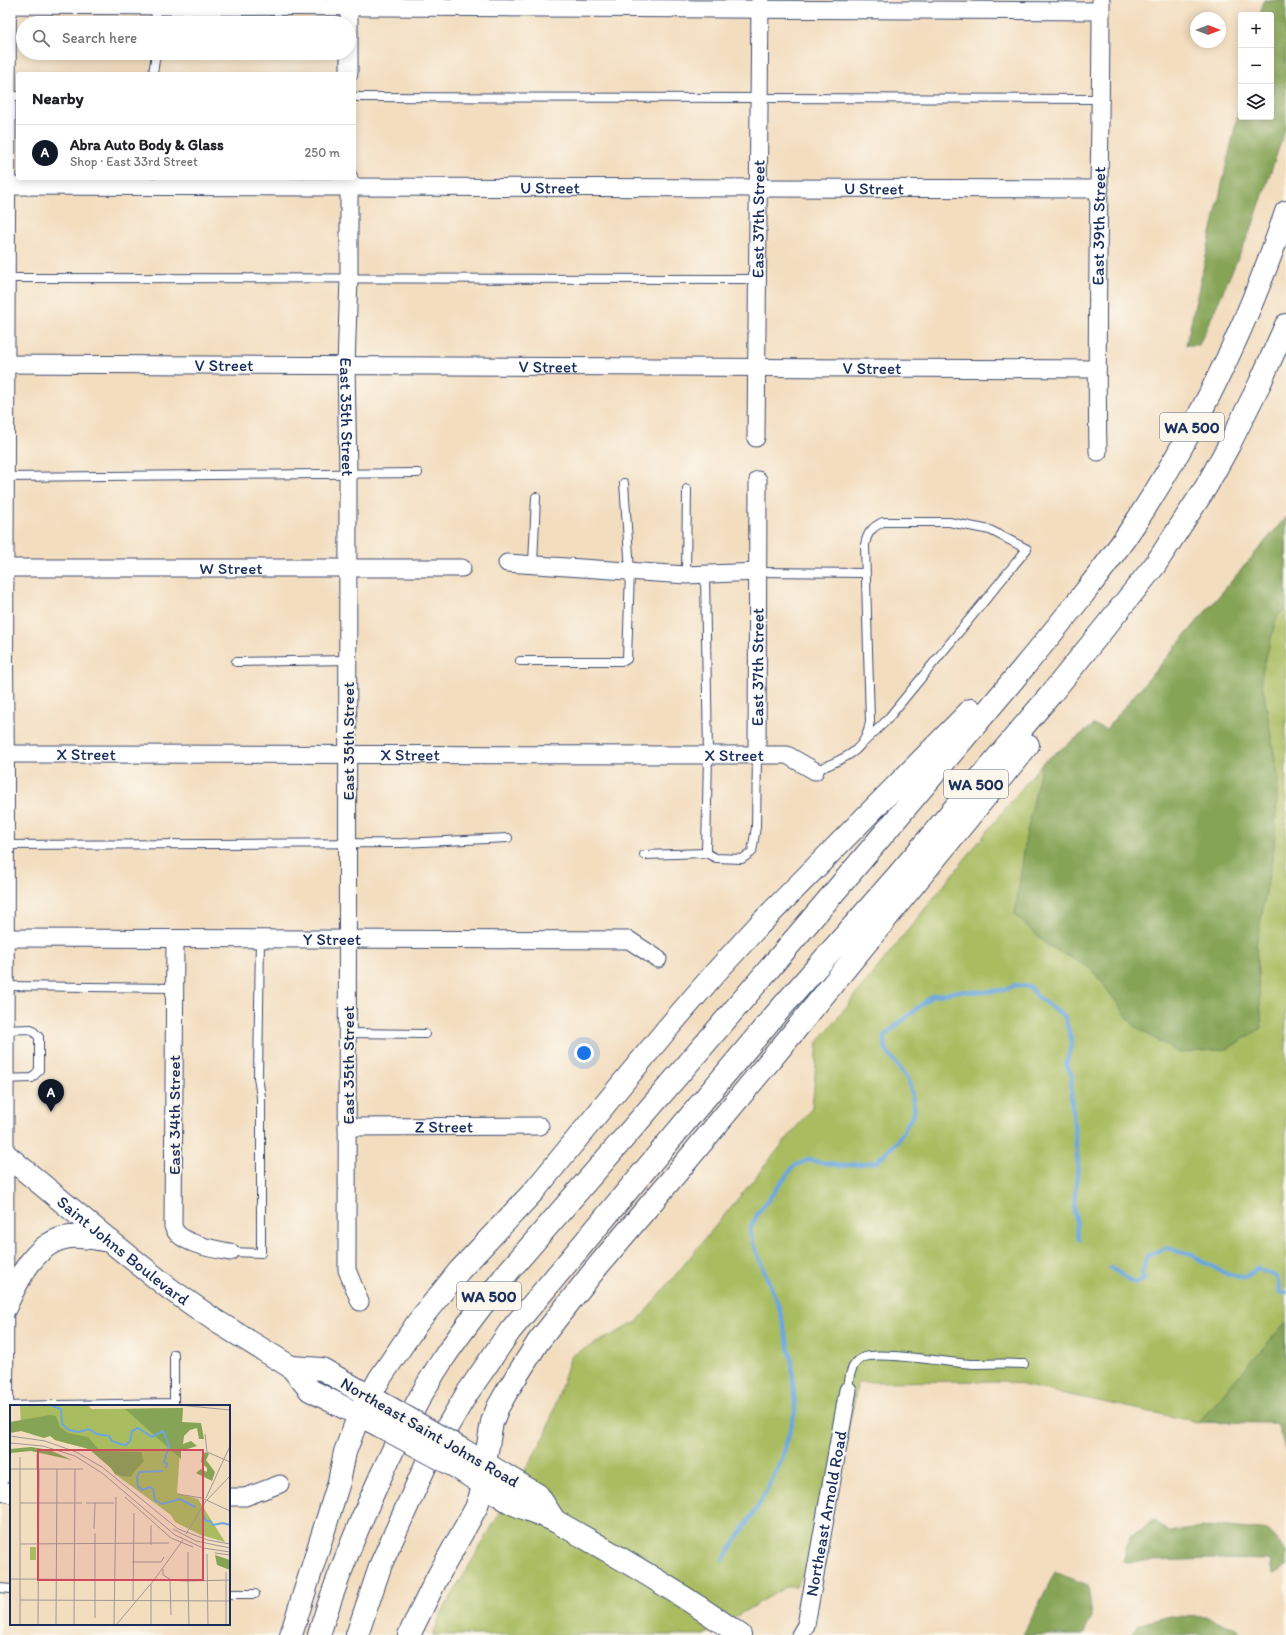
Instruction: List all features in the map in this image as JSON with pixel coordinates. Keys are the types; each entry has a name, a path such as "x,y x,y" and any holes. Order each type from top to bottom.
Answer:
{"main road":[{"path":"0,1474 2,1465 1,1030 3,986 1,662 2,186 8,96 3,3"},
{"path":"1279,234 1286,195"},
{"name":"WA 500","path":"319,1635 335,1585 356,1530 405,1424 442,1360 474,1315 508,1272 737,1007 1076,604 1136,522 1198,417 1222,370 1279,234 1286,212"},
{"name":"WA 500","path":"357,1635 381,1564 429,1458 466,1395 510,1331 774,1016 898,875 1051,694 1106,628 1155,565 1206,487 1229,445 1286,325"},
{"path":"409,1635 438,1576 476,1508 484,1484 485,1463 492,1422 500,1403 520,1370 556,1318 792,1034 1114,640 1169,545"},
{"path":"291,1635 339,1482 345,1452 359,1415 403,1343 448,1284 534,1191 662,1035 759,924 1076,604"},
{"name":"Saint Johns Boulevard","path":"1,1149 110,1241 170,1289 216,1321 250,1342"},
{"path":"1,1315 16,1282 24,1270 51,1244 70,1237 86,1237 110,1241"},
{"name":"Northeast Saint Johns Road","path":"250,1342 291,1367 310,1390 359,1415 387,1418"},
{"name":"Northeast Saint Johns Road","path":"291,1367 322,1369 370,1396 387,1418 460,1459 484,1484 510,1502 555,1521 704,1609 740,1635"},
{"name":"Northeast Saint Johns Road","path":"460,1459 485,1463 538,1495 555,1521"}],"street":[{"path":"3,3 156,6 349,3 1101,5"},
{"path":"349,3 349,16"},
{"name":"East 37th Street","path":"756,438 756,367 759,279 760,4"},
{"name":"East 39th Street","path":"1098,452 1096,369 1100,189 1101,5"},
{"path":"349,60 349,72"},
{"name":"U Street","path":"2,186 349,182 759,188 1100,189"},
{"name":"East 35th Street","path":"349,182 349,278 346,365 348,474 347,1270 360,1302"},
{"name":"V Street","path":"2,364 1096,369"},
{"name":"East 37th Street","path":"757,755 758,480"},
{"path":"506,563 686,575 758,572"},
{"name":"W Street","path":"2,568 462,568"},
{"name":"X Street","path":"2,754 787,755 815,771"},
{"name":"Y Street","path":"2,938 628,940 658,959"},
{"name":"East 34th Street","path":"175,939 173,1226 175,1232 195,1244 230,1252"},
{"name":"Z Street","path":"348,1127 540,1126"},
{"name":"Northeast Arnold Road","path":"800,1635 806,1625 848,1390"},
{"path":"230,1497 245,1497 280,1484"},
{"path":"0,1490 10,1494"}],"lane":[{"path":"156,6 156,16"},
{"path":"153,72 155,60"},
{"path":"356,97 1101,100"},
{"path":"2,278 759,279"},
{"path":"2,477 418,473"},
{"path":"520,661 627,660 630,571 624,483"},
{"path":"686,575 687,490"},
{"path":"533,564 536,497"},
{"path":"815,771 857,750 886,721 1026,549 990,530 949,522 884,522 876,525 870,530 866,537 865,545 870,721 869,732 864,742"},
{"path":"758,572 866,573"},
{"path":"644,855 706,852 708,755 705,575"},
{"path":"236,662 348,660"},
{"name":"East 37th Street","path":"706,852 716,858 742,860 752,852 756,826 757,755"},
{"path":"2,845 402,843 508,838"},
{"path":"230,1252 261,1253 261,1097 258,1077 260,939"},
{"path":"3,986 175,988"},
{"path":"1,1030 31,1029 38,1037 39,1070 32,1078 2,1079"},
{"path":"348,1033 425,1034"},
{"path":"59,1405 174,1403 174,1354"},
{"path":"848,1390 849,1374 854,1366 862,1358 874,1356 890,1356 971,1364 1024,1364"},
{"path":"230,1594 255,1594"}],"green space":[{"path":"1264,0 1286,0 1286,127 1252,227 1199,345 1186,345 1238,113 1238,120 1274,120 1274,12 1261,12"},
{"path":"1286,517 1286,1423 1198,1422 1003,1381 858,1382 828,1530 796,1587 786,1587 704,1635 433,1635 441,1614 546,1434 571,1356 637,1322 812,1108 818,1042 1042,763 1094,725 1106,729"},
{"path":"1286,517 1286,609 1277,616 1261,677 1278,776 1274,848 1256,946 1262,1028 1227,1049 1179,1053 1134,1026 1092,969 1047,945 1015,915 1026,837 1042,763 1094,725 1106,729"},
{"path":"1286,1322 1286,1452 1277,1423 1198,1422"},
{"path":"1155,1520 1168,1532 1219,1526 1269,1531 1286,1551 1286,1566 1272,1574 1270,1560 1212,1559 1123,1562 1129,1537"},
{"path":"1055,1572 1088,1585 1092,1617 1083,1635 1023,1635"},
{"path":"1169,1616 1209,1617 1238,1630 1241,1635 1131,1635 1137,1625"}],"waterway":[{"path":"723,1560 760,1503 782,1459 795,1412 792,1361 779,1307 753,1243 750,1230 758,1213 794,1166 808,1160 841,1166 876,1162 897,1142 915,1111 909,1080 885,1049 884,1036 932,996 959,991 982,992 1004,990 1015,985 1030,987 1038,997 1065,1017 1072,1042 1066,1064 1072,1076 1071,1096 1078,1163 1074,1207 1079,1239"},
{"path":"1111,1268 1135,1283 1144,1280 1142,1273 1147,1255 1166,1248 1192,1255 1222,1272 1244,1278 1257,1268 1277,1277 1280,1292 1286,1293"}],"place":[{"name":"Abra Auto Body & Glass","path":"51,1112"}]}
